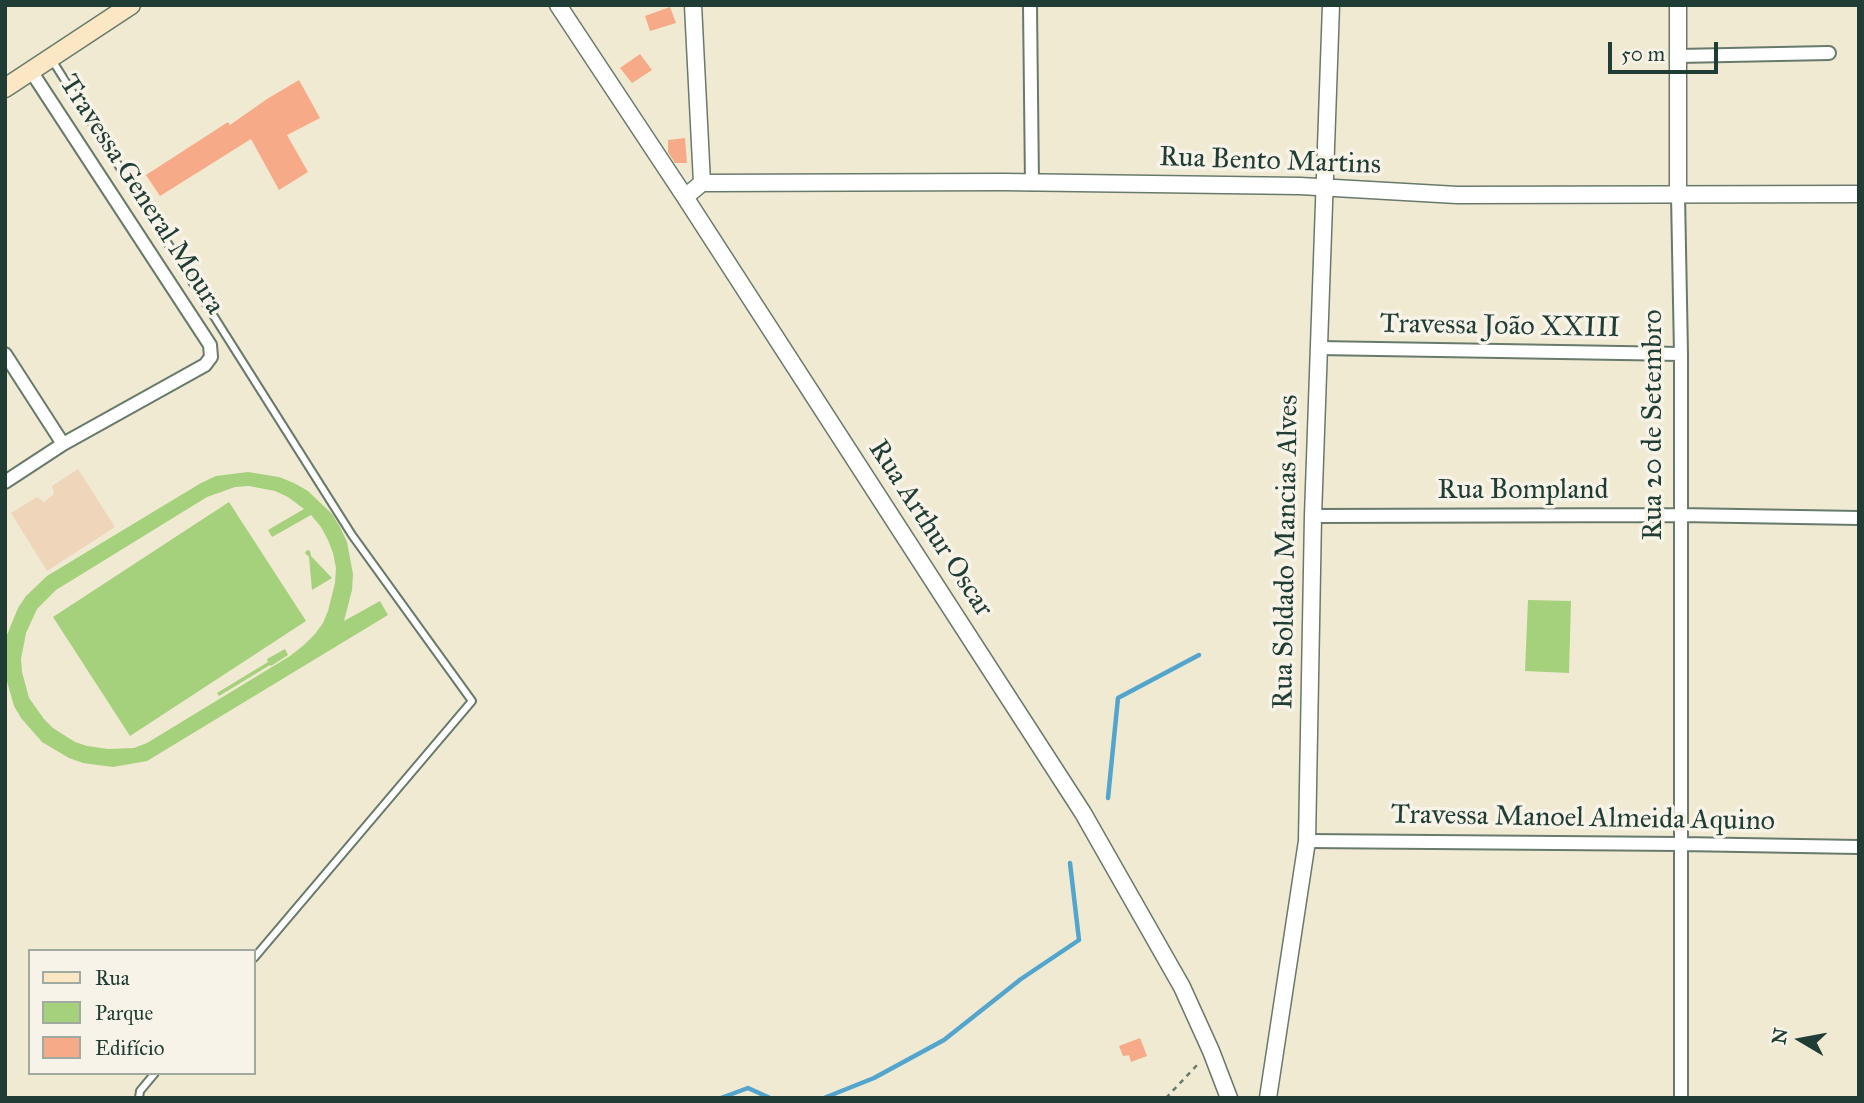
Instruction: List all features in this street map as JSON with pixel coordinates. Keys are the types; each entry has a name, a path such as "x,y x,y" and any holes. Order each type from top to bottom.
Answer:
{"main road":[{"path":"5,88 131,5"}],"street":[{"name":"Rua Arthur Oscar","path":"558,5 1083,813 1182,987 1229,1098"},
{"path":"685,197 702,183 693,5"},
{"path":"1030,5 1032,184"},
{"name":"Rua Soldado Mancias Alves","path":"1268,1098 1307,841 1313,516 1331,5"},
{"name":"Rua 20 de Setembro","path":"1678,5 1681,1098"},
{"path":"1678,56 1829,54"},
{"name":"Travessa General Moura","path":"31,71 211,345 211,357 205,365 64,444"},
{"name":"Rua Bento Martins","path":"702,183 1003,182 1300,187 1457,195 1859,194"},
{"name":"Travessa João XXIII","path":"1318,348 1681,355"},
{"path":"5,354 64,444 5,482"},
{"name":"Rua Bompland","path":"1313,516 1680,515 1859,518"},
{"name":"Travessa Manoel Almeida Aquino","path":"1307,841 1859,847"}],"lane":[{"path":"51,58 352,535 472,701 256,956"},
{"path":"139,1098 140,1091 153,1075"}],"path":[{"path":"1166,1098 1211,1051"}],"shaded area":[{"path":"78,469 115,527 47,571 11,513 37,497 44,502 54,494 52,486"}],"green space":[{"path":"248,472 279,477 308,491 332,514 347,542 353,574 344,621 380,601 388,615 147,761 113,767 69,758 42,742 14,706 6,678 5,648 7,635 18,608 26,596 47,576 216,476","holes":["249,486 275,491 304,509 268,530 272,537 311,515 321,527 333,553 335,583 328,611 315,634 290,656 147,743 134,748 108,749 87,746 53,728 29,698 22,672 21,659 26,633 37,609 56,590 207,497 235,487"]},
{"path":"229,502 306,621 130,736 53,617"},
{"path":"307,550 332,578 312,590 309,557 305,553"},
{"path":"1528,600 1571,601 1569,673 1525,671"},
{"path":"285,649 288,655 219,696 217,693"}],"building":[{"path":"670,7 676,23 650,31 645,16"},
{"path":"640,54 652,70 632,83 620,68"},
{"path":"299,80 320,118 287,135 308,172 279,190 251,139 160,196 146,175"},
{"path":"685,138 687,163 675,163 668,152 668,140"},
{"path":"1140,1038 1147,1056 1131,1062 1129,1055 1123,1056 1119,1046"}],"waterway":[{"path":"1108,798 1118,698 1199,655"},
{"path":"824,1098 874,1078 944,1040 1021,979 1079,940 1070,863"},
{"path":"721,1098 748,1088 770,1098"}]}
